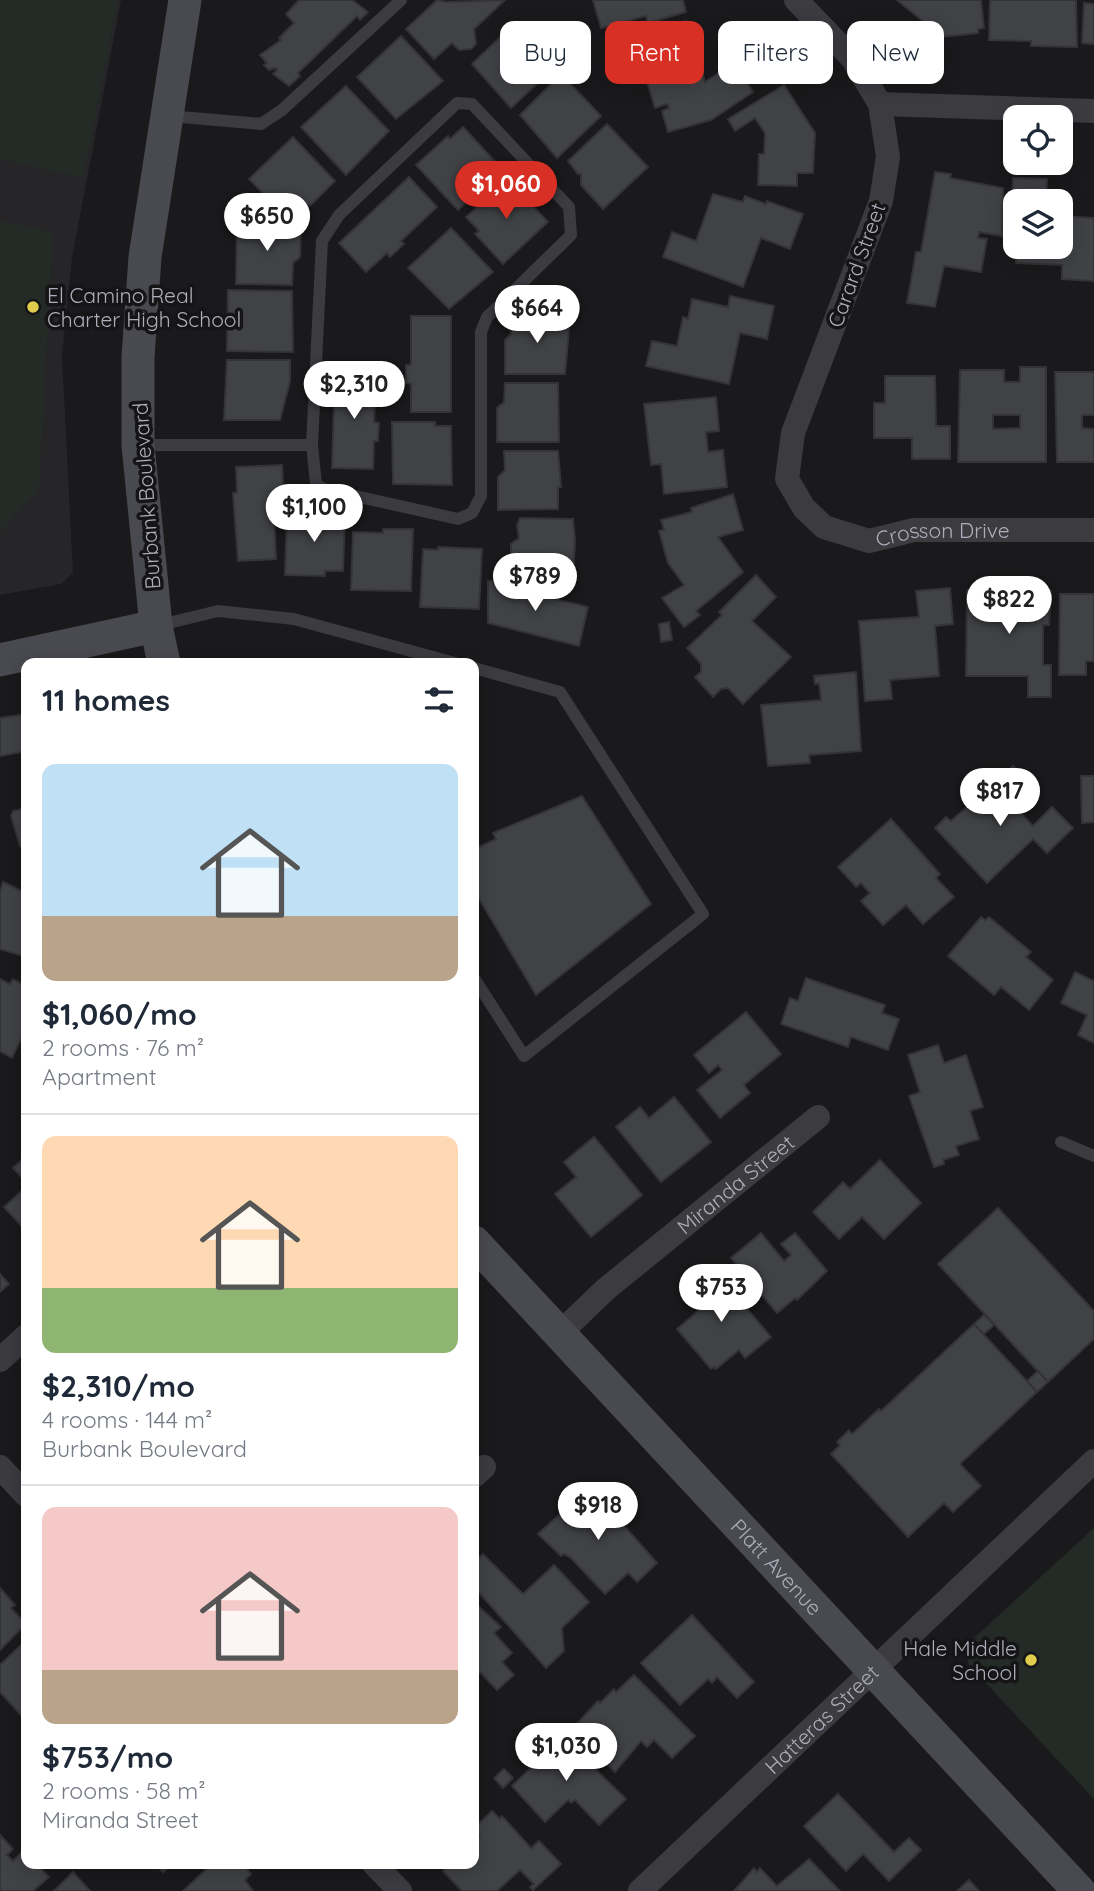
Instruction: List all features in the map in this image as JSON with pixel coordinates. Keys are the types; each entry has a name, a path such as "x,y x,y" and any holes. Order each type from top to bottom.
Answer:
{"main road":[{"name":"Burbank Boulevard","path":"156,626 138,445 138,357 145,257 185,0"},
{"path":"0,660 156,626 163,658"},
{"name":"Platt Avenue","path":"479,1248 1079,1891"}],"street":[{"name":"Carard Street","path":"796,0 853,59 880,104 888,158 881,201 793,433 788,479 804,508"},
{"path":"880,104 1094,111"},
{"name":"Crosson Drive","path":"804,508 824,527 869,541 914,530 1094,530"},
{"name":"Miranda Street","path":"558,1335 607,1289 818,1117"},
{"path":"0,1360 21,1341"},
{"name":"Hatteras Street","path":"640,1891 1094,1461"},
{"path":"0,1467 21,1489"},
{"path":"379,1869 400,1891"}],"lane":[{"path":"167,116 261,124 282,110 401,0"},
{"path":"457,103 472,104 569,206 572,218 571,235 487,317 481,332 481,496 472,513 458,519 324,489 316,484 312,445 322,241 339,215 457,103"},
{"path":"138,445 312,445"},
{"path":"156,626 218,611 294,619 437,658"},
{"path":"479,669 560,692 703,914 524,1056 479,986"},
{"path":"1061,1142 1094,1156"}],"shaded area":[{"name":"El Camino Real Charter High School","path":"0,0 121,0 72,258 62,356 73,573 61,584 0,595"},
{"path":"0,0 118,0 83,178 0,159"},
{"path":"0,221 53,232 39,489 0,532"},
{"name":"Hale Middle School","path":"1094,1528 1094,1799 969,1665 966,1655 974,1638"}],"building":[{"path":"299,0 352,0 368,12 360,20 357,16 298,73 300,76 289,86 273,74 277,70 275,68 269,70 264,65 267,63 260,55 281,40 279,38 294,23 286,14"},
{"path":"437,0 505,0 474,29 476,44 471,49 459,50 452,43 434,59 406,29"},
{"path":"593,0 683,0 686,12 655,21 647,21 646,16 627,21 605,21 605,27 601,28"},
{"path":"897,0 981,0 984,28 978,29 978,33 944,37 944,21 923,21"},
{"path":"990,0 1076,0 1077,47 1031,46 1031,41 989,40"},
{"path":"1084,3 1094,4 1094,44 1082,43"},
{"path":"401,36 443,81 396,119 357,77"},
{"path":"500,37 500,84 537,84 511,108 472,64"},
{"path":"718,73 718,84 748,84 753,92 711,120 668,132 662,111 669,108 667,104 655,108 648,84 704,84 704,79 705,82"},
{"path":"551,84 571,84 601,116 557,158 520,115"},
{"path":"784,85 815,133 813,173 797,173 797,186 758,185 759,154 764,154 765,133 755,118 735,131 728,119"},
{"path":"346,86 389,131 346,175 301,127"},
{"path":"607,124 648,167 603,209 581,185 581,174 578,174 568,161"},
{"path":"463,127 502,169 458,210 416,165 448,136 450,139"},
{"path":"293,137 335,181 311,205 302,206 288,219 249,179"},
{"path":"935,172 951,174 950,178 1003,188 1002,236 979,232 978,238 987,239 981,272 944,266 935,307 907,303 916,252 921,252"},
{"path":"409,177 437,207 401,241 404,244 390,257 387,253 366,272 339,243"},
{"path":"1013,178 1047,179 1047,189 1013,189"},
{"path":"508,179 548,222 503,264 475,234 479,231 466,217"},
{"path":"713,194 743,202 745,196 803,214 790,249 761,238 743,287 663,257 672,232 696,241"},
{"path":"1073,217 1094,218 1094,281 1062,279 1062,265 1016,263 1016,259 1073,259"},
{"path":"237,223 301,225 300,257 293,263 292,285 236,284"},
{"path":"451,228 493,272 449,309 408,268"},
{"path":"228,290 292,291 293,352 227,351"},
{"path":"730,296 774,306 767,339 740,333 729,384 646,366 652,341 677,346 683,317 688,319 692,299 728,307"},
{"path":"565,314 565,329 569,329 565,374 505,374 505,340 511,334 511,316"},
{"path":"411,316 451,316 451,412 411,412 411,384 406,383 406,365 411,365"},
{"path":"227,360 290,360 290,381 280,420 224,420"},
{"path":"1020,367 1046,367 1046,462 958,462 960,370 1004,370 1004,382 1020,382","holes":["993,415 1020,415 1020,428 993,429"]},
{"path":"335,372 376,374 374,422 379,423 378,441 374,441 373,469 332,468"},
{"path":"1055,372 1094,372 1094,415 1082,415 1082,428 1094,429 1094,462 1057,462"},
{"path":"885,376 935,376 936,426 950,426 950,459 912,459 912,438 874,438 874,403 885,403"},
{"path":"505,383 558,383 559,442 497,442 497,408 504,402"},
{"path":"716,397 719,431 706,432 708,452 723,450 727,487 664,494 661,464 651,465 644,404"},
{"path":"392,422 435,422 435,426 451,426 452,485 393,484"},
{"path":"504,451 558,451 561,487 558,487 558,509 498,510 498,477 505,470"},
{"path":"282,465 285,516 274,517 276,559 238,561 233,493 237,493 236,467"},
{"path":"733,494 743,530 718,537 743,572 696,611 700,615 684,627 662,598 684,585 668,563 659,531 664,530 661,520 692,512 691,508"},
{"path":"316,512 345,516 343,571 325,571 325,576 285,575 287,513 316,515"},
{"path":"520,518 573,519 573,578 511,578 511,544 519,538 517,525"},
{"path":"383,529 413,529 411,591 351,590 353,532 383,533"},
{"path":"438,547 482,549 479,609 420,607 423,549 438,550"},
{"path":"756,575 776,597 752,621 791,657 743,704 728,688 721,689 713,697 695,677 701,672 701,664 687,648 722,615 719,612"},
{"path":"488,581 524,584 523,589 539,590 542,596 588,607 579,646 488,623"},
{"path":"950,588 953,624 935,626 939,676 890,680 892,699 865,701 859,621 919,617 916,591"},
{"path":"967,590 1051,591 1049,625 1043,625 1043,665 1051,665 1051,697 1028,697 1028,676 966,676"},
{"path":"1060,594 1094,594 1094,661 1086,661 1086,675 1059,675"},
{"path":"669,622 672,640 661,642 659,624"},
{"path":"856,672 861,751 809,755 810,763 768,766 761,705 821,700 819,683 815,684 814,676"},
{"path":"21,715 21,752 0,756 0,718"},
{"path":"1013,766 1029,783 1010,801 1033,826 1052,807 1073,828 1047,853 1033,839 987,883 935,828 946,817 951,821"},
{"path":"1081,776 1094,776 1094,822 1082,823"},
{"path":"582,796 651,904 536,995 479,899 479,847 496,839 493,833"},
{"path":"21,809 20,846 11,816 13,811"},
{"path":"891,819 940,874 936,878 954,897 923,924 906,905 883,925 861,901 870,893 861,883 856,887 838,867"},
{"path":"3,882 21,891 21,955 0,949 0,892"},
{"path":"981,917 985,920 989,917 1031,952 1026,957 1053,980 1029,1010 1001,987 994,995 948,956"},
{"path":"1075,972 1094,981 1094,1043 1078,1035 1087,1015 1061,1003"},
{"path":"806,978 885,1005 882,1013 899,1019 888,1050 851,1037 848,1047 781,1024 790,998 798,1001"},
{"path":"0,979 10,984 13,979 21,983 21,1039 12,1058 0,1051"},
{"path":"746,1012 781,1054 744,1085 750,1093 720,1118 697,1090 722,1070 718,1065 709,1073 694,1055"},
{"path":"938,1045 944,1063 966,1055 983,1107 970,1111 979,1139 956,1146 959,1155 943,1160 944,1164 934,1167 909,1096 920,1092 908,1055"},
{"path":"674,1097 711,1142 661,1182 616,1127 640,1107 649,1118"},
{"path":"594,1137 642,1195 591,1237 555,1194 576,1177 564,1162"},
{"path":"880,1160 921,1203 884,1239 862,1217 839,1239 813,1212 843,1182 850,1189"},
{"path":"21,1161 21,1177 13,1168"},
{"path":"21,1192 21,1226 4,1207"},
{"path":"998,1208 1094,1311 1094,1339 1048,1382 938,1264"},
{"path":"761,1233 784,1261 791,1255 781,1244 795,1233 827,1271 797,1300 795,1298 777,1313 731,1258"},
{"path":"716,1272 771,1337 745,1358 739,1350 716,1369 711,1369 677,1329 698,1311 686,1297"},
{"path":"0,1274 9,1284 0,1292"},
{"path":"984,1315 994,1325 983,1335 974,1324"},
{"path":"974,1324 1037,1392 960,1464 981,1486 953,1512 944,1503 908,1537 831,1454 840,1445 837,1442 849,1430 852,1434 879,1409 881,1411"},
{"path":"1038,1371 1048,1382 1037,1392 1027,1381"},
{"path":"590,1487 657,1563 637,1582 628,1573 605,1594 571,1558 564,1554 561,1556 538,1534"},
{"path":"483,1554 523,1594 554,1565 589,1602 562,1628 564,1651 546,1668 479,1593 479,1558"},
{"path":"0,1588 15,1605 11,1608 21,1619 21,1629 0,1650"},
{"path":"479,1607 501,1627 494,1633 512,1653 502,1662 514,1675 497,1690 480,1672"},
{"path":"692,1615 754,1682 737,1698 717,1677 712,1683 708,1679 680,1705 641,1663"},
{"path":"21,1645 21,1715 0,1692 0,1665"},
{"path":"634,1675 695,1736 672,1758 654,1740 647,1747 641,1741 615,1772 572,1729 598,1701 600,1703 614,1689 616,1692"},
{"path":"556,1731 626,1799 599,1825 575,1800 571,1803 568,1800 545,1822 512,1786 538,1761 531,1754"},
{"path":"504,1769 513,1778 503,1788 494,1778"},
{"path":"838,1794 894,1852 909,1838 921,1850 889,1881 863,1854 846,1871 804,1826"},
{"path":"492,1811 500,1819 502,1816 531,1848 539,1841 561,1864 533,1890 530,1887 534,1884 520,1870 497,1891 462,1891 443,1871 479,1869 479,1823"},
{"path":"0,1835 13,1849 7,1855 13,1861 21,1853 21,1869 41,1869 49,1877 33,1891 0,1891"},
{"path":"809,1859 840,1891 734,1891 754,1868 757,1872 760,1868 777,1886"},
{"path":"207,1869 247,1869 251,1874 245,1880 253,1891 183,1891"},
{"path":"73,1872 90,1891 54,1891"},
{"path":"969,1880 979,1891 957,1891"}],"place":[{"name":"El Camino Real Charter High School","path":"33,307"},
{"name":"Hale Middle School","path":"1031,1660"}]}
